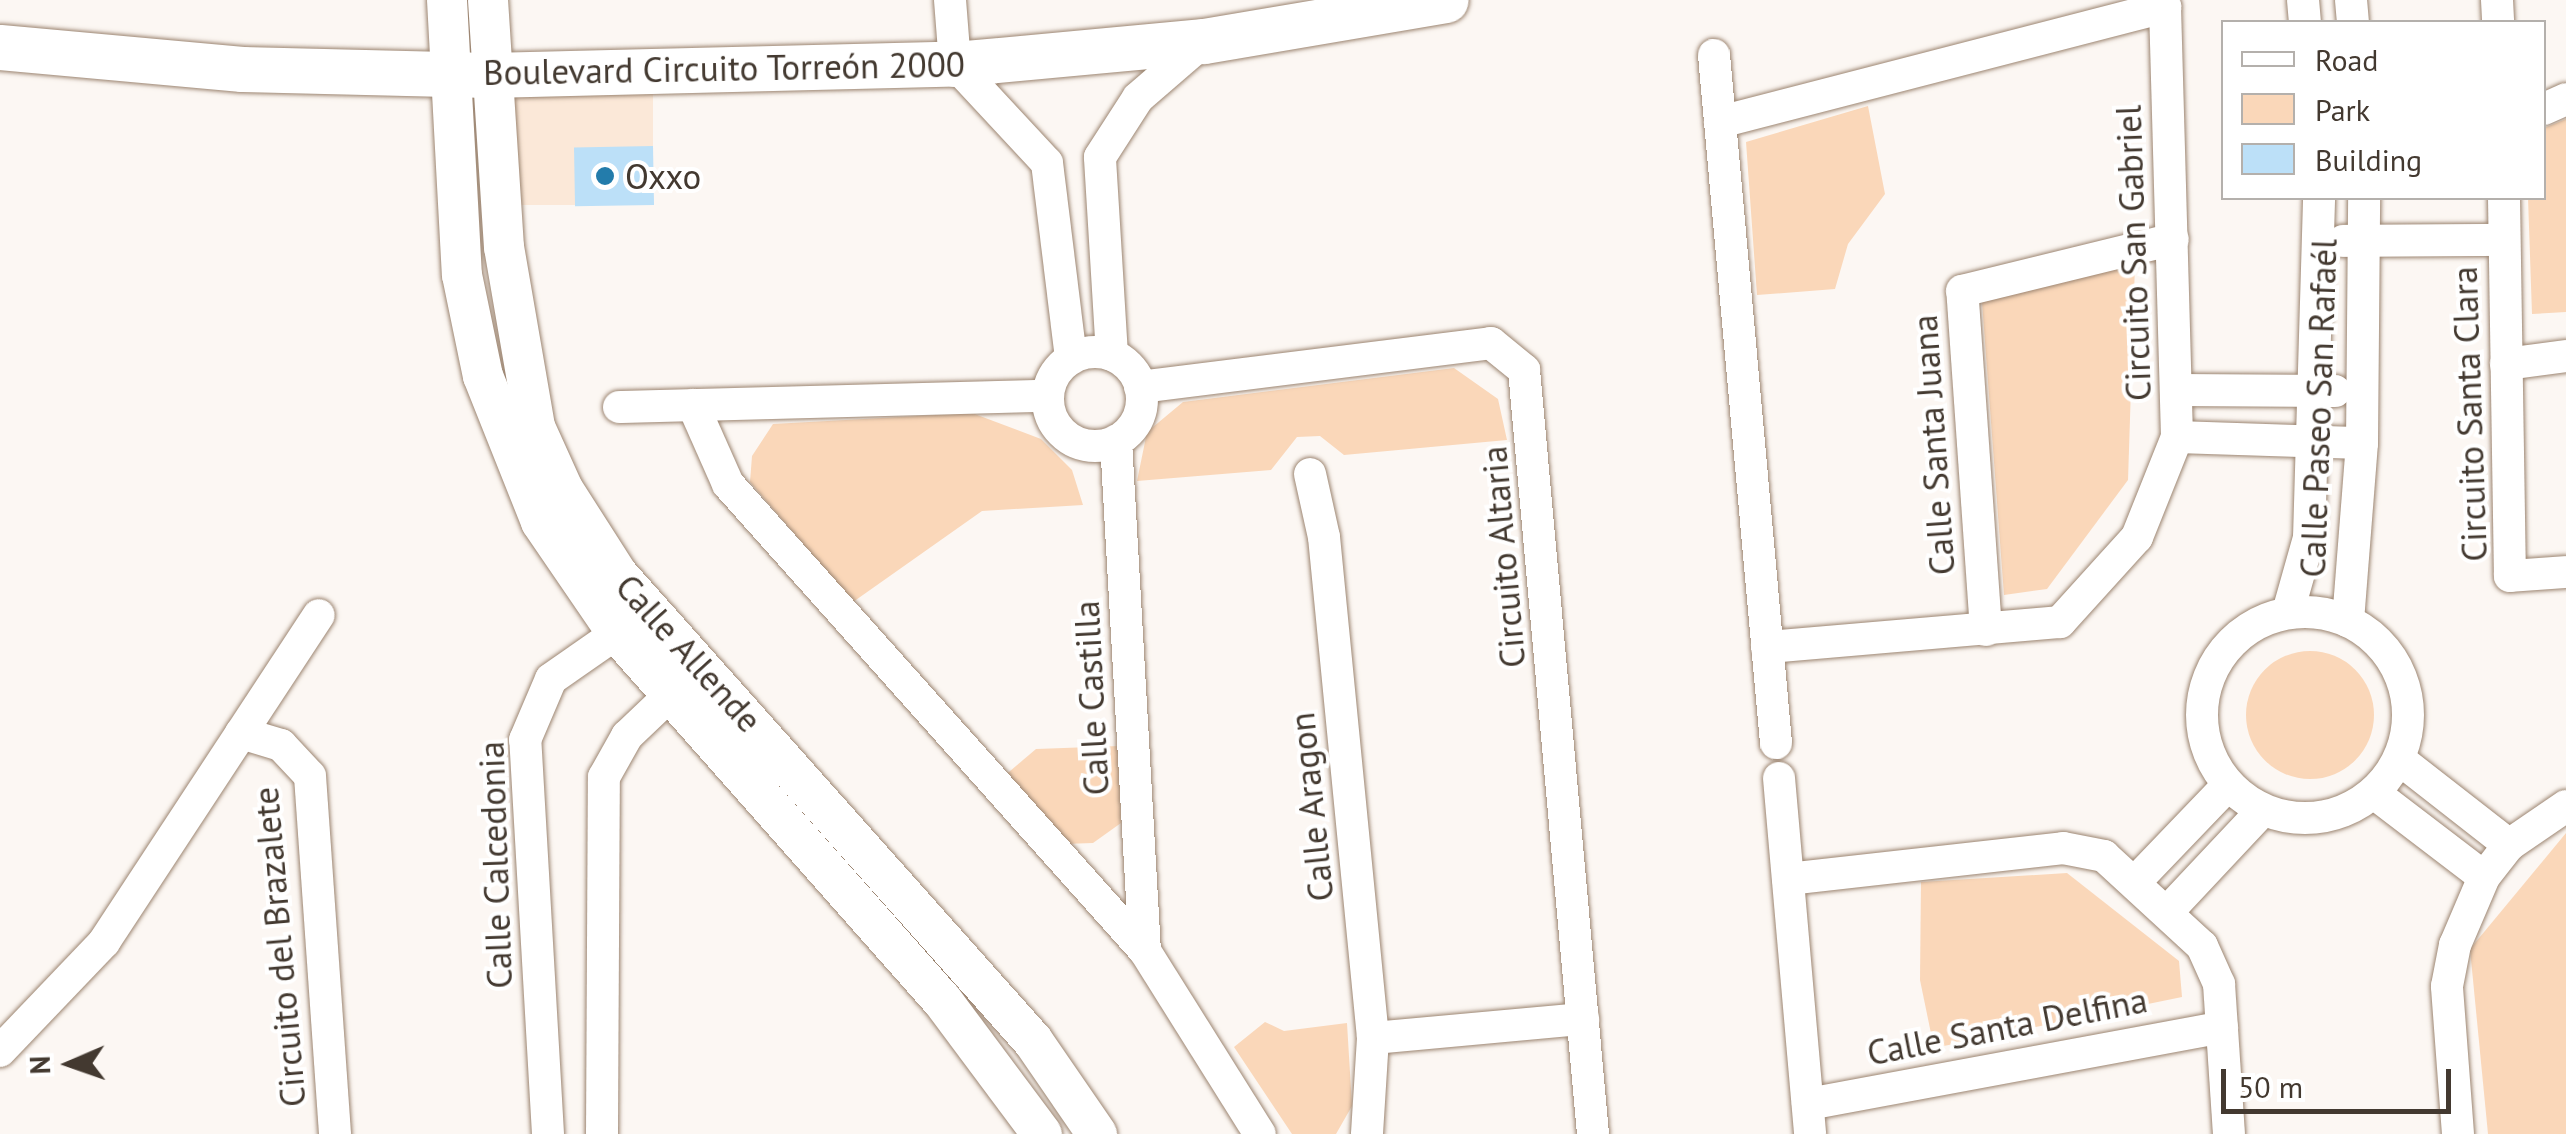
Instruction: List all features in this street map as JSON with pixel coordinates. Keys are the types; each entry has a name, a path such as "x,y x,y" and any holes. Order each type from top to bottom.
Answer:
{"main road":[{"name":"Boulevard Circuito Torreón 2000","path":"0,47 242,69 468,74 955,64 1204,41 1446,0"}],"street":[{"path":"447,0 468,74"},
{"path":"468,74 488,0"},
{"path":"950,0 955,64 1048,163 1070,359 1048,396"},
{"name":"Circuito San Gabriel","path":"1720,122 2165,7 2178,390 2177,437 2158,502 2095,594 2060,622 1767,647"},
{"path":"1048,396 1069,438 1116,441 1138,418 1140,387 1112,355 1103,268 1100,157 1138,98 1204,41"},
{"path":"1714,56 1776,743"},
{"name":"Calle Allende","path":"468,74 462,275 483,376 541,522 617,633 668,696 942,1000 1042,1134"},
{"name":"Calle Allende","path":"468,74 535,427 563,489 618,576 1020,1026 1097,1134"},
{"path":"1048,163 1100,157"},
{"name":"Calle Paseo San Rafaél","path":"2288,612 2309,538 2317,391 2319,200"},
{"name":"Calle Paseo San Rafaél","path":"2348,621 2364,392 2364,200"},
{"name":"Circuito Santa Clara","path":"2504,200 2510,576 2566,572"},
{"name":"Calle Santa Juana","path":"1986,630 1962,291 2173,239"},
{"path":"2319,242 2504,240"},
{"path":"1063,272 1103,268"},
{"name":"Circuito Altaria","path":"1140,387 1491,343 1524,370 1593,1134"},
{"path":"1070,359 1112,355"},
{"path":"2506,364 2566,356"},
{"path":"2178,390 2364,392"},
{"path":"619,407 1048,396"},
{"path":"693,406 728,484 1145,950 1260,1134"},
{"path":"2177,437 2362,443"},
{"name":"Calle Castilla","path":"1116,441 1145,950"},
{"name":"Calle Aragon","path":"1310,474 1324,537 1373,1038 1367,1134"},
{"path":"2288,612 2348,621 2398,669 2409,714 2400,759 2374,793 2321,818 2263,810 2228,785 2206,746 2208,680 2248,628 2288,612"},
{"name":"Circuito del Brazalete","path":"0,1051 104,942 319,615"},
{"name":"Calle Calcedonia","path":"548,1134 525,740 551,678 617,633"},
{"path":"602,1134 604,776 626,736 668,696"},
{"name":"Circuito del Brazalete","path":"241,733 281,745 310,776 336,1134"},
{"path":"2400,759 2510,845"},
{"path":"1779,778 1809,1119"},
{"path":"2136,881 2228,785"},
{"path":"2374,793 2484,878"},
{"path":"2458,1134 2446,986 2484,878 2510,845 2566,806"},
{"path":"2169,910 2263,810"},
{"path":"1788,879 2063,848 2104,856 2169,910 2219,984 2229,1134"},
{"path":"1373,1038 1583,1020"},
{"name":"Calle Santa Delfina","path":"1809,1119 2222,1027"}],"shaded area":[{"path":"509,87 653,87 653,205 509,205"}],"green space":[{"path":"1868,106 1885,194 1848,244 1835,289 1757,295 1746,142"},
{"path":"2566,119 2566,312 2532,314 2528,200 2546,200 2546,127"},
{"path":"2135,264 2128,480 2047,589 2004,595 1982,302"},
{"path":"1454,368 1498,399 1507,440 1344,455 1320,436 1297,437 1271,470 1137,481 1147,432 1183,402"},
{"path":"972,413 1041,439 1072,470 1083,505 982,511 853,602 750,482 752,456 773,424"},
{"path":"2310,651 2335,656 2355,670 2369,690 2374,715 2369,740 2355,760 2335,774 2310,779 2285,774 2265,760 2251,740 2246,715 2251,690 2265,670 2285,656"},
{"path":"1119,746 1121,823 1093,843 1064,844 1003,777 1036,749"},
{"path":"2566,833 2566,1134 2488,1134 2470,949"},
{"path":"2067,873 2179,961 2182,997 1934,1048 1920,980 1921,882"},
{"path":"1265,1022 1284,1031 1347,1023 1352,1106 1336,1134 1292,1134 1234,1047"}],"building":[{"path":"653,146 654,205 575,206 574,147"}],"place":[{"name":"Oxxo","path":"605,176"}]}
